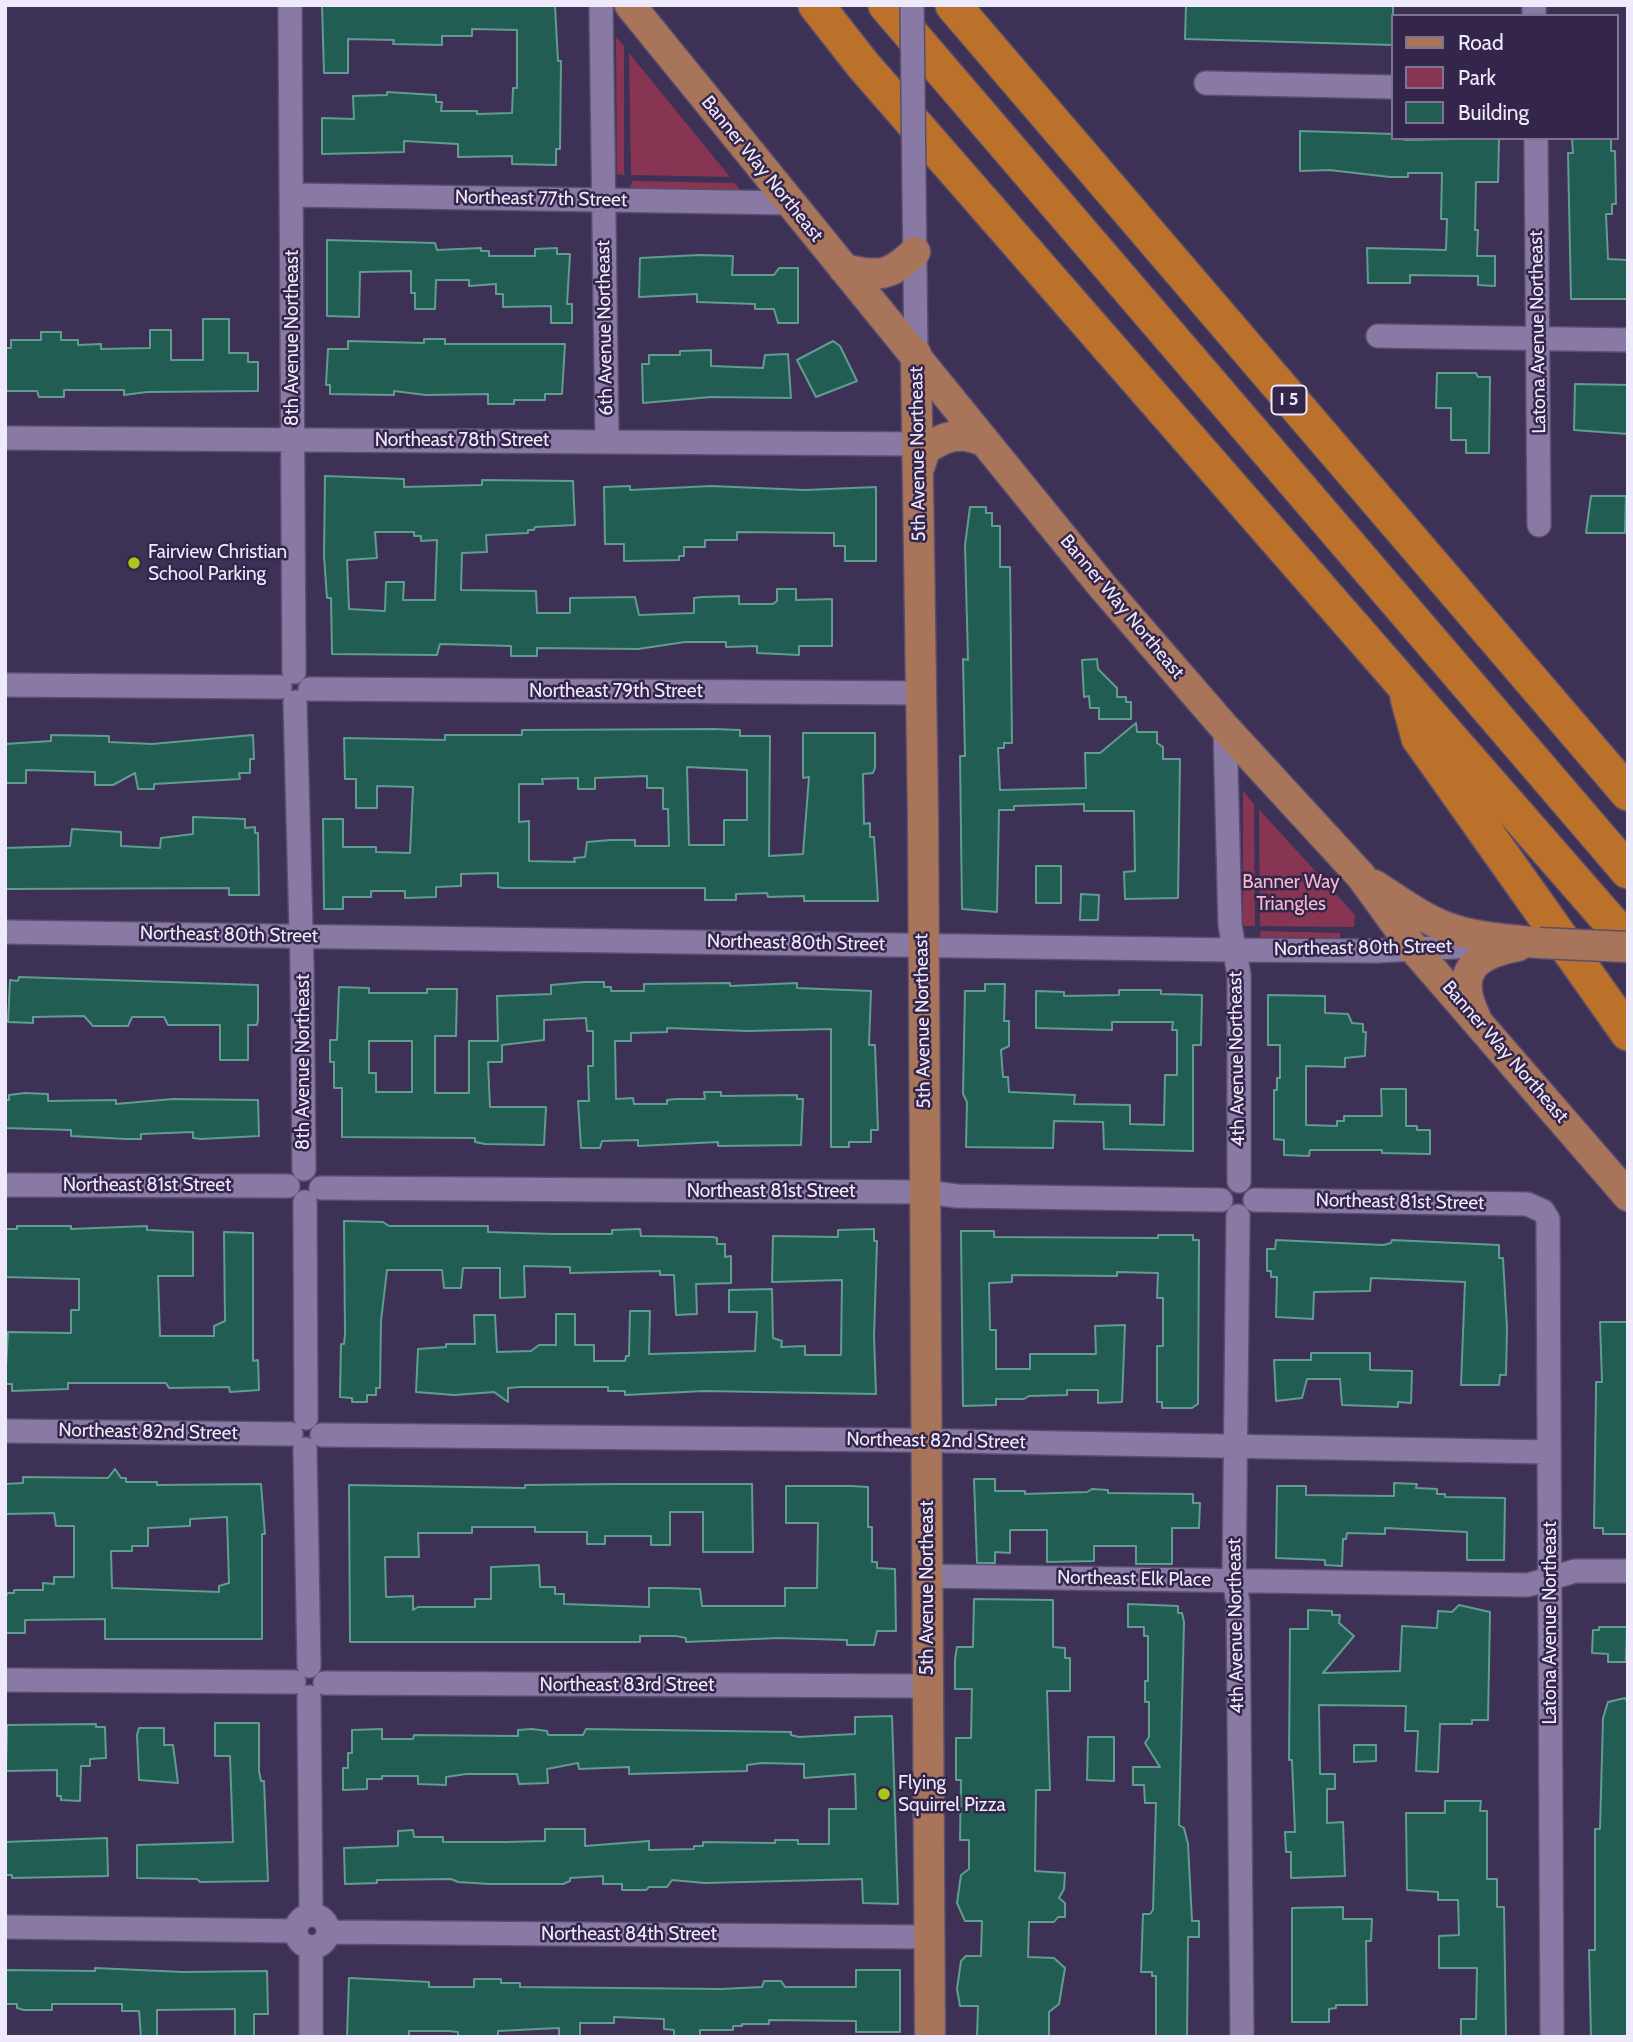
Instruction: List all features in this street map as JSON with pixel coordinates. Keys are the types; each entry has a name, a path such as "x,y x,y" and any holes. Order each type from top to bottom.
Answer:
{"highway":[{"path":"816,5 863,65 1532,829 1628,944"},
{"path":"886,5 1628,871"},
{"name":"I 5","path":"953,5 1628,793"},
{"path":"1404,685 1419,738 1628,1033"}],"main road":[{"name":"Banner Way Northeast","path":"630,5 1103,587 1225,728 1361,876 1414,948 1628,1196"},
{"path":"844,269 871,275 888,273 915,252"},
{"name":"5th Avenue Northeast","path":"916,355 922,693 930,2037"},
{"path":"919,455 947,437 960,434 985,442"},
{"path":"1361,876 1416,913 1447,927 1480,936 1539,943"},
{"path":"1477,1019 1466,990 1472,966 1482,956 1501,949 1539,943"},
{"name":"Northeast 80th Street","path":"1539,943 1628,944"}],"street":[{"name":"8th Avenue Northeast","path":"290,5 294,687 301,936 296,1178"},
{"name":"6th Avenue Northeast","path":"601,5 607,440"},
{"name":"5th Avenue Northeast","path":"912,5 916,355"},
{"path":"1206,83 1392,87"},
{"name":"Latona Avenue Northeast","path":"1536,140 1539,525"},
{"name":"Northeast 77th Street","path":"292,195 789,203"},
{"path":"1378,336 1628,340"},
{"name":"Northeast 78th Street","path":"5,438 607,440 919,455"},
{"name":"Northeast 79th Street","path":"5,685 922,693"},
{"name":"4th Avenue Northeast","path":"1225,728 1225,781 1234,950 1239,975 1239,1181"},
{"name":"Northeast 80th Street","path":"5,932 1234,950 1414,948 1539,943"},
{"path":"296,1178 316,1175 313,1195 306,1434 309,1682 306,1931 311,2037"},
{"name":"Northeast 81st Street","path":"5,1185 296,1178"},
{"path":"1239,1181 1251,1187 1255,1200 1249,1212 1238,1216 1227,1212 1221,1200 1226,1186 1239,1181"},
{"name":"Northeast 81st Street","path":"313,1195 925,1192 971,1196 1221,1200"},
{"name":"Northeast 81st Street","path":"1255,1200 1527,1204 1543,1211"},
{"name":"Latona Avenue Northeast","path":"1543,1211 1550,1231 1552,2037"},
{"name":"4th Avenue Northeast","path":"1238,1216 1234,1581 1238,1602 1242,2037"},
{"name":"Northeast 82nd Street","path":"5,1431 926,1441 1549,1452"},
{"path":"1549,1578 1575,1571 1628,1571"},
{"name":"Northeast Elk Place","path":"927,1576 1528,1585 1549,1578"},
{"name":"Northeast 83rd Street","path":"5,1680 928,1686"},
{"path":"5,1927 306,1931"},
{"name":"Northeast 84th Street","path":"306,1931 323,1943 328,1932 929,1937"}],"green space":[{"path":"616,37 624,46 624,175 617,174"},
{"path":"629,53 730,177 631,175"},
{"path":"632,181 735,183 741,191 630,189"},
{"path":"1243,791 1254,804 1255,926 1244,926 1243,921"},
{"name":"Banner Way Triangles","path":"1259,809 1355,915 1354,927 1260,926"},
{"path":"1261,931 1340,933 1340,938 1260,937"}],"building":[{"path":"322,5 555,6 558,61 561,61 560,149 556,149 556,165 512,164 512,156 458,157 458,144 404,141 404,152 322,154 322,118 354,119 353,96 387,95 387,92 436,95 436,102 442,102 441,111 512,113 513,88 517,88 517,30 472,29 472,36 442,36 442,45 393,44 394,40 348,39 348,73 324,73"},
{"path":"1186,5 1393,5 1392,45 1185,39"},
{"path":"1300,131 1392,134 1392,140 1499,140 1498,182 1476,182 1477,256 1495,256 1495,286 1478,285 1478,276 1410,275 1410,283 1368,283 1367,248 1446,250 1447,219 1441,219 1442,173 1408,173 1408,177 1390,177 1329,170 1300,171"},
{"path":"1572,140 1611,140 1611,151 1615,151 1616,204 1612,204 1612,214 1606,214 1608,259 1628,260 1628,299 1571,299 1568,153 1573,153"},
{"path":"327,240 435,243 437,250 481,248 481,251 489,251 489,256 535,256 535,249 557,248 557,254 570,254 567,304 572,304 572,323 551,323 551,306 503,307 503,294 496,294 496,284 469,286 469,280 436,280 435,309 415,309 415,293 411,293 411,271 360,272 359,317 327,316"},
{"path":"733,256 732,275 774,275 779,268 798,268 798,323 778,323 774,309 755,309 755,304 697,302 697,294 639,297 640,258"},
{"path":"203,319 229,319 229,353 248,353 248,362 258,362 258,391 147,392 124,395 124,390 64,390 64,397 39,397 37,391 5,391 5,348 11,348 11,340 41,340 41,332 61,332 61,340 78,340 78,345 101,344 101,349 150,348 150,330 171,330 171,360 203,360"},
{"path":"424,339 445,339 445,344 565,344 562,394 545,394 545,400 514,400 514,404 488,404 488,394 426,395 394,391 394,395 330,394 330,385 326,385 328,349 348,349 348,341 424,343"},
{"path":"833,341 840,346 857,381 816,397 797,360"},
{"path":"711,350 711,366 763,368 765,355 788,354 791,398 711,397 643,403 642,364 649,364 649,355 680,355 680,351"},
{"path":"1437,373 1476,373 1478,377 1490,377 1489,453 1466,453 1466,440 1451,440 1451,408 1436,408"},
{"path":"1575,384 1628,385 1628,434 1574,430"},
{"path":"325,476 404,479 404,487 482,485 482,480 573,481 575,525 535,527 534,530 528,530 528,533 486,535 487,552 462,553 461,590 536,591 537,613 570,613 570,598 635,597 639,615 694,613 694,598 702,597 739,596 739,604 773,604 777,601 777,589 796,589 796,600 832,599 832,646 799,646 799,655 757,653 757,646 726,647 726,642 685,642 638,649 537,648 537,656 511,656 511,646 440,644 437,655 332,654 331,598 327,598 324,556","holes":["375,532 414,532 414,536 421,536 421,541 437,540 435,600 403,600 404,582 386,582 385,611 349,609 347,560 377,558"]},
{"path":"630,486 630,490 711,486 805,490 876,487 876,561 845,561 845,546 834,546 834,533 737,532 737,540 705,540 705,547 684,547 684,556 679,556 679,560 624,561 624,544 605,544 604,487"},
{"path":"1591,496 1626,496 1625,533 1586,533"},
{"path":"970,507 986,507 986,513 992,513 992,526 1000,526 1000,567 1010,567 1012,743 1004,743 1004,748 998,748 1000,790 1086,788 1085,753 1100,753 1136,723 1137,732 1157,732 1157,743 1163,747 1163,759 1180,759 1178,898 1125,899 1124,872 1135,871 1134,811 1084,811 1084,804 1014,806 1014,810 999,810 997,912 962,909 960,756 965,756 963,659 968,660 965,545"},
{"path":"1097,659 1098,669 1117,688 1117,697 1126,697 1126,702 1131,702 1131,719 1099,719 1099,708 1090,708 1089,696 1084,697 1082,660"},
{"path":"714,729 740,730 740,736 770,736 769,856 803,854 809,777 803,778 803,733 875,733 875,768 873,773 863,774 864,824 870,823 870,837 874,837 878,901 804,901 804,896 768,897 767,893 736,894 736,900 705,900 705,888 503,888 498,887 498,873 461,874 461,886 436,887 436,897 405,898 405,891 371,891 371,897 343,897 343,909 324,909 323,819 343,819 343,847 376,847 376,852 410,853 413,787 377,786 377,808 356,808 356,779 345,779 344,738 445,740 445,735 522,735 522,730","holes":["687,767 747,770 747,820 724,820 724,845 689,845","647,776 647,788 663,788 663,809 668,809 669,846 635,846 635,840 587,842 585,857 574,858 575,862 529,861 529,821 519,822 519,784 543,784 542,779 578,778 578,789 595,789 595,778"]},
{"path":"51,735 109,736 109,742 152,744 253,735 254,759 250,759 250,773 239,773 240,779 154,784 154,789 138,789 135,773 113,785 95,785 95,772 26,770 26,783 5,783 5,744 51,741"},
{"path":"193,817 245,819 245,828 255,827 255,833 258,833 259,895 229,895 229,888 5,889 5,848 70,846 72,829 121,832 121,846 160,848 161,838 193,834"},
{"path":"1036,866 1061,866 1061,903 1036,903"},
{"path":"1081,894 1099,895 1098,920 1080,920"},
{"path":"19,977 258,985 257,1025 248,1025 248,1060 220,1060 220,1025 168,1025 164,1017 132,1017 128,1026 93,1026 84,1016 33,1017 33,1023 8,1022 10,980 18,981"},
{"path":"604,982 604,987 611,987 611,991 644,991 644,984 730,983 730,986 797,983 797,988 871,991 869,1045 875,1045 878,1130 871,1130 871,1142 849,1142 849,1147 831,1147 831,1029 748,1031 667,1028 667,1032 631,1033 631,1041 615,1041 616,1099 633,1098 634,1104 667,1104 667,1100 705,1099 704,1092 721,1092 721,1096 797,1095 797,1099 803,1099 801,1145 718,1146 718,1142 638,1146 638,1140 602,1141 600,1148 581,1148 578,1101 589,1101 588,1066 593,1066 593,1031 587,1031 586,1018 544,1020 544,1040 502,1045 502,1062 488,1062 490,1107 546,1107 544,1145 485,1144 475,1142 475,1138 342,1137 342,1088 334,1088 334,1062 330,1062 330,1040 337,1040 339,987 369,988 369,993 427,993 427,989 457,989 456,1036 435,1036 435,1093 469,1093 469,1041 498,1041 497,996 551,994 551,985","holes":["369,1041 412,1041 412,1092 376,1092 376,1073 369,1073"]},
{"path":"985,984 1005,984 1004,1021 1009,1021 1009,1046 1001,1050 1003,1077 1008,1077 1009,1092 1075,1095 1074,1104 1130,1105 1130,1124 1164,1125 1165,1075 1177,1075 1177,1030 1172,1030 1173,1022 1112,1022 1112,1030 1036,1028 1036,991 1064,992 1064,996 1119,995 1119,990 1161,990 1161,994 1202,995 1201,1045 1193,1045 1193,1151 1104,1149 1103,1122 1054,1121 1053,1148 966,1147 967,1102 963,1094 965,991 985,991"},
{"path":"1268,995 1325,996 1325,1013 1348,1014 1352,1023 1363,1024 1363,1032 1366,1032 1365,1056 1345,1058 1345,1067 1306,1066 1306,1125 1337,1126 1337,1121 1344,1121 1344,1116 1382,1116 1381,1089 1406,1089 1406,1126 1417,1126 1417,1130 1430,1130 1430,1154 1382,1153 1382,1150 1310,1150 1309,1156 1284,1155 1284,1140 1274,1139 1274,1090 1277,1090 1277,1078 1280,1078 1280,1045 1268,1045"},
{"path":"48,1094 48,1101 116,1100 116,1104 173,1099 258,1100 259,1136 201,1139 193,1138 193,1132 141,1134 141,1139 126,1139 71,1136 71,1130 5,1128 5,1100 9,1100 9,1095"},
{"path":"344,1221 383,1222 389,1226 488,1226 488,1232 553,1234 612,1234 612,1230 640,1229 641,1236 713,1237 717,1238 717,1244 725,1244 725,1257 731,1256 731,1283 696,1284 697,1314 676,1315 674,1275 660,1275 660,1271 570,1273 570,1267 524,1266 525,1297 500,1298 500,1268 463,1268 461,1288 444,1288 442,1270 387,1270 381,1321 380,1388 376,1388 376,1395 367,1395 367,1402 352,1402 352,1398 340,1397 341,1344 344,1344 345,1334"},
{"path":"17,1226 71,1226 71,1229 147,1226 147,1230 193,1232 193,1276 158,1276 160,1336 214,1336 214,1326 225,1321 224,1232 253,1233 253,1361 258,1360 259,1390 230,1392 229,1387 169,1388 166,1383 68,1383 68,1389 12,1391 12,1384 5,1384 8,1332 71,1333 71,1310 79,1310 79,1279 5,1277 5,1229 17,1229"},
{"path":"874,1229 874,1241 877,1241 874,1336 876,1394 704,1391 625,1395 625,1391 608,1391 608,1387 520,1387 508,1388 508,1402 494,1392 454,1395 416,1392 418,1349 446,1347 446,1344 475,1344 474,1315 495,1315 497,1352 531,1351 539,1345 556,1345 556,1314 575,1314 575,1345 594,1345 594,1361 625,1361 626,1356 629,1356 630,1311 650,1311 649,1354 755,1351 757,1312 729,1312 729,1290 772,1289 773,1338 782,1341 781,1347 805,1346 805,1355 841,1355 842,1280 772,1282 773,1236 838,1237 838,1230"},
{"path":"961,1231 994,1231 994,1237 1158,1238 1158,1235 1193,1235 1193,1240 1199,1240 1198,1404 1192,1408 1162,1408 1162,1402 1157,1402 1157,1346 1163,1346 1163,1298 1157,1298 1158,1273 1117,1272 1117,1276 1012,1275 1012,1282 989,1283 990,1330 996,1330 996,1369 1030,1369 1030,1354 1096,1354 1095,1326 1125,1325 1122,1402 1098,1403 1098,1390 1067,1390 1067,1395 996,1399 996,1405 963,1406"},
{"path":"1276,1240 1383,1245 1391,1243 1392,1240 1499,1245 1499,1258 1503,1258 1507,1328 1506,1375 1500,1375 1499,1385 1461,1385 1465,1282 1371,1278 1370,1291 1314,1292 1313,1319 1276,1317 1277,1277 1271,1277 1271,1271 1267,1271 1267,1249 1275,1249"},
{"path":"1600,1322 1628,1322 1628,1534 1603,1534 1603,1528 1594,1528 1596,1382 1602,1382"},
{"path":"1311,1353 1370,1353 1370,1370 1412,1371 1411,1403 1398,1402 1398,1407 1342,1405 1340,1379 1307,1379 1302,1398 1276,1401 1274,1360 1311,1360"},
{"path":"115,1469 121,1478 126,1478 126,1482 157,1482 157,1485 261,1484 265,1534 262,1534 262,1639 105,1639 105,1619 25,1620 25,1633 5,1633 5,1597 8,1593 14,1593 14,1590 43,1590 43,1583 54,1584 54,1577 74,1577 74,1526 56,1526 54,1513 5,1514 5,1484 23,1483 23,1477 108,1478","holes":["227,1517 229,1583 219,1586 219,1592 112,1588 111,1551 132,1551 132,1546 148,1546 148,1528 190,1526 190,1519"]},
{"path":"974,1479 995,1479 995,1491 1025,1491 1025,1494 1087,1492 1092,1489 1108,1490 1108,1493 1193,1494 1193,1503 1200,1503 1199,1528 1172,1528 1172,1564 1136,1564 1136,1546 1094,1546 1094,1561 1047,1562 1047,1530 1010,1530 1010,1553 995,1552 995,1563 977,1563"},
{"path":"1394,1483 1417,1484 1416,1488 1437,1489 1437,1494 1445,1494 1445,1497 1505,1498 1504,1560 1467,1560 1467,1532 1385,1528 1385,1534 1347,1533 1346,1539 1343,1539 1342,1566 1325,1565 1325,1560 1276,1558 1277,1486 1306,1486 1306,1495 1394,1496"},
{"path":"752,1484 753,1552 703,1552 703,1512 670,1512 670,1545 651,1545 651,1536 605,1536 605,1544 587,1544 587,1532 535,1532 535,1527 472,1527 472,1533 418,1533 419,1557 385,1557 386,1597 413,1596 413,1610 418,1607 475,1607 475,1599 491,1599 491,1567 539,1565 540,1587 555,1587 555,1594 564,1594 564,1604 649,1607 649,1588 667,1588 700,1589 702,1606 785,1606 785,1588 817,1588 818,1523 786,1523 786,1486 868,1487 868,1527 872,1527 872,1562 877,1562 877,1568 895,1569 896,1631 877,1631 874,1645 847,1645 847,1640 779,1638 686,1642 686,1638 676,1636 640,1636 640,1642 350,1642 349,1485 525,1488 525,1485"},
{"path":"974,1599 1053,1600 1053,1647 1065,1648 1065,1658 1070,1658 1070,1691 1047,1691 1050,1790 1036,1790 1035,1871 1065,1873 1064,1889 1059,1898 1065,1903 1065,1917 1058,1917 1054,1922 1029,1922 1028,1957 1054,1958 1065,1968 1059,2004 1049,2012 1049,2037 977,2037 978,2006 960,2006 957,1989 961,1961 966,1956 981,1956 982,1921 965,1921 957,1903 961,1875 969,1869 969,1840 960,1840 961,1780 956,1780 956,1738 971,1738 972,1689 955,1689 955,1659 957,1647 973,1647"},
{"path":"1128,1604 1178,1606 1178,1613 1182,1613 1184,1622 1179,1825 1184,1828 1188,1844 1192,1921 1199,1921 1199,1937 1188,1937 1187,2037 1156,2037 1156,1976 1152,1976 1152,1972 1141,1972 1143,1914 1150,1914 1153,1910 1156,1803 1145,1803 1144,1785 1133,1785 1133,1767 1160,1767 1145,1743 1149,1737 1149,1702 1145,1702 1148,1636 1144,1636 1144,1627 1128,1627"},
{"path":"1459,1605 1490,1612 1488,1720 1472,1720 1472,1724 1440,1724 1438,1772 1416,1771 1418,1731 1405,1731 1406,1706 1319,1705 1320,1774 1335,1774 1335,1789 1327,1789 1327,1823 1343,1822 1345,1876 1291,1878 1291,1852 1286,1852 1285,1832 1295,1832 1292,1760 1289,1760 1290,1629 1308,1629 1308,1610 1332,1611 1332,1615 1340,1615 1339,1623 1354,1636 1323,1673 1400,1671 1402,1626 1437,1628 1438,1611 1452,1612"},
{"path":"1599,1627 1627,1627 1626,1662 1608,1662 1608,1654 1592,1653 1593,1630 1599,1630"},
{"path":"1625,1698 1628,1703 1628,2037 1591,2037 1589,1950 1595,1950 1595,1829 1600,1829 1603,1718 1608,1702"},
{"path":"892,1716 898,1904 863,1903 862,1879 705,1883 672,1880 667,1887 649,1887 646,1890 622,1890 622,1884 603,1884 603,1876 570,1878 570,1881 563,1884 489,1884 451,1879 377,1880 377,1883 345,1884 344,1848 398,1846 398,1831 413,1830 414,1837 443,1837 443,1842 506,1842 545,1841 545,1829 585,1829 585,1846 649,1841 649,1850 694,1849 694,1846 703,1846 703,1842 775,1843 775,1840 798,1840 798,1844 829,1844 829,1809 856,1809 855,1774 804,1778 804,1764 762,1763 747,1765 747,1771 629,1774 629,1767 579,1769 578,1763 547,1769 548,1783 519,1784 517,1774 466,1774 446,1777 446,1785 418,1784 418,1776 382,1776 382,1779 367,1779 367,1789 343,1790 343,1768 348,1768 348,1753 352,1753 352,1730 382,1729 382,1739 413,1739 414,1735 518,1736 518,1730 532,1729 547,1731 548,1735 583,1735 586,1729 791,1732 791,1735 799,1737 855,1734 855,1717"},
{"path":"215,1723 259,1723 259,1771 261,1781 264,1781 268,1881 200,1882 197,1879 137,1878 137,1845 233,1842 230,1756 215,1756"},
{"path":"96,1724 96,1727 105,1727 106,1758 90,1759 90,1766 81,1766 80,1801 61,1800 61,1796 57,1796 57,1770 6,1771 7,1725"},
{"path":"139,1728 164,1728 164,1745 173,1745 178,1783 139,1780"},
{"path":"1088,1737 1114,1737 1114,1781 1087,1780"},
{"path":"1354,1745 1376,1745 1376,1761 1354,1762"},
{"path":"1445,1801 1481,1801 1480,1811 1487,1811 1487,1879 1497,1879 1497,1907 1504,1907 1506,2037 1461,2037 1461,2019 1476,2019 1477,1968 1439,1968 1439,1936 1459,1935 1458,1900 1438,1900 1438,1892 1407,1890 1406,1813 1445,1813"},
{"path":"107,1838 108,1876 12,1878 12,1875 5,1875 5,1842"},
{"path":"1343,1907 1343,1919 1372,1919 1371,1941 1366,1941 1367,2005 1336,2005 1336,2008 1329,2009 1329,2022 1292,2022 1292,1908"},
{"path":"95,1968 183,1972 267,1971 268,2014 254,2014 254,2037 235,2037 235,2009 157,2010 157,2037 141,2037 139,2011 122,2011 122,2004 52,2004 52,2010 24,2010 17,2008 17,2004 5,2004 6,1970 95,1971"},
{"path":"856,1970 900,1970 900,2032 856,2032 856,2021 769,2020 769,2024 733,2026 733,2030 700,2030 700,2037 674,2037 674,2030 664,2029 664,2019 614,2017 614,2023 580,2023 580,2037 559,2037 559,2028 498,2031 498,2037 458,2037 458,2032 409,2031 409,2037 347,2037 349,1978 429,1982 429,1987 474,1987 474,1979 501,1979 501,1983 520,1983 520,1987 721,1989 762,1987 764,1981 781,1981 785,1987 856,1987"}],"place":[{"name":"Fairview Christian School Parking","path":"134,563"},
{"name":"Flying Squirrel Pizza","path":"884,1794"}]}
